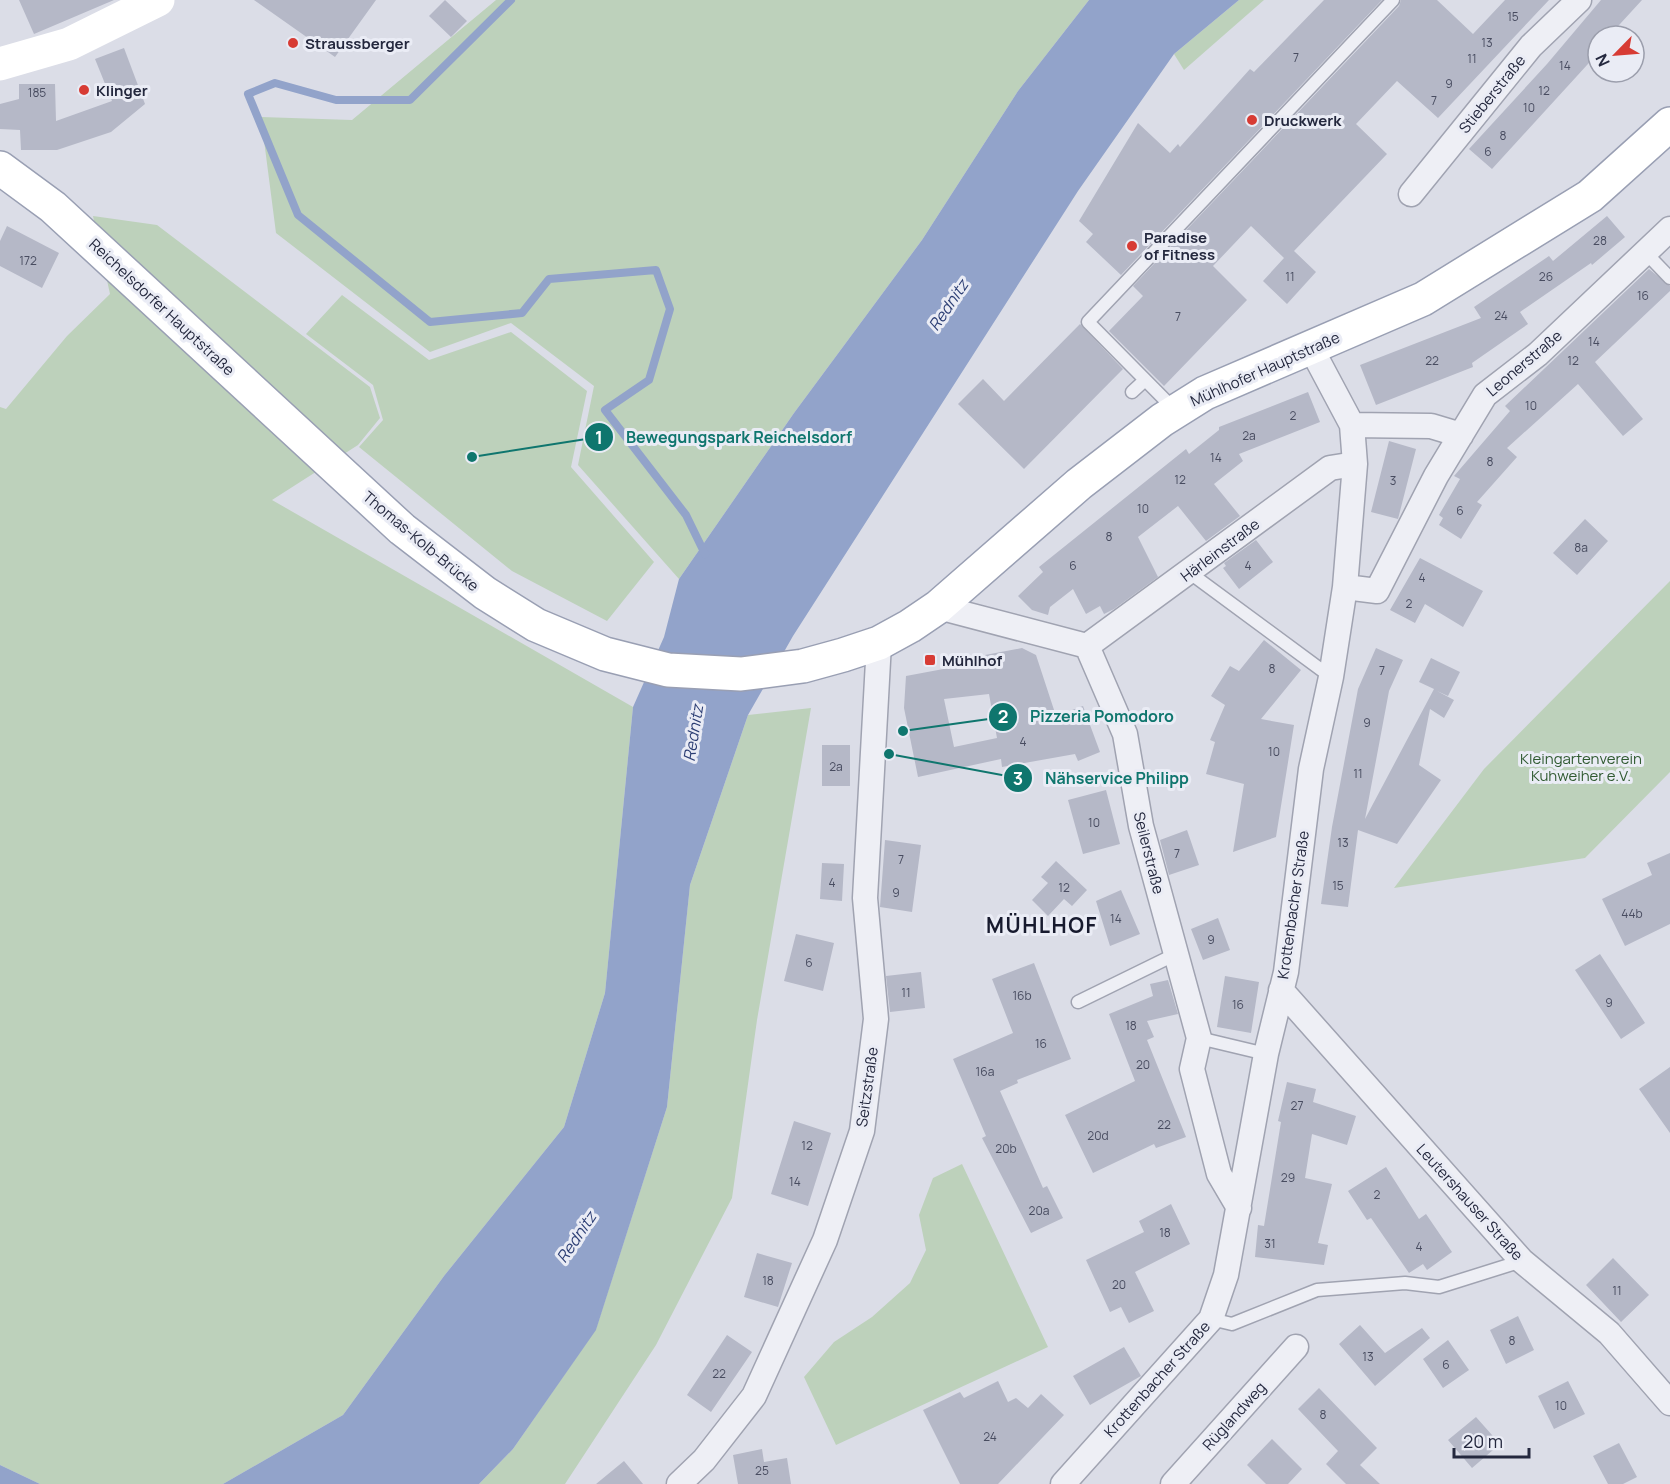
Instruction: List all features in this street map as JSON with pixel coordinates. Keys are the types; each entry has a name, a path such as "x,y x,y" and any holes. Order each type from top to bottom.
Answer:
{"main road":[{"path":"0,64 69,44 158,0"},
{"name":"Mühlhofer Hauptstraße","path":"879,643 938,607 1079,484 1176,411 1205,393 1423,299 1590,196 1670,124"},
{"name":"Reichelsdorfer Hauptstraße","path":"0,168 69,220 318,453"},
{"name":"Thomas-Kolb-Brücke","path":"318,453 428,551 485,594 536,625 595,650 668,670 713,673 767,672 803,666 879,643"}],"street":[{"name":"Stieberstraße","path":"1411,194 1531,46 1579,0"},
{"name":"Leonerstraße","path":"1345,587 1377,591 1436,476 1485,395 1538,354 1670,229"},
{"name":"Krottenbacher Straße","path":"1063,1484 1211,1319 1226,1275 1266,1054 1294,922 1311,769 1345,587 1355,464 1352,425 1311,348"},
{"path":"1352,425 1431,426 1461,435"},
{"name":"Härleinstraße","path":"1087,646 1190,573 1330,468 1355,464"},
{"path":"938,607 1087,646"},
{"name":"Seitzstraße","path":"679,1484 704,1460 754,1396 825,1240 862,1131 876,1019 866,898 879,643"},
{"name":"Seilerstraße","path":"1087,646 1125,734 1141,826 1199,1038 1192,1069 1219,1174 1239,1208"},
{"name":"Leutershauser Straße","path":"1281,990 1522,1261 1609,1333 1670,1403"},
{"name":"Rüglandweg","path":"1173,1484 1296,1347"}],"lane":[{"path":"1176,411 1088,322 1393,0"},
{"path":"1645,252 1670,278"},
{"path":"1132,392 1145,380"},
{"path":"1190,573 1330,677"},
{"path":"1078,1002 1176,954"},
{"path":"1199,1038 1266,1054"},
{"path":"1211,1319 1232,1324 1317,1290 1405,1283 1440,1287 1522,1261"}],"green space":[{"path":"496,0 1089,0 1018,91 922,240 794,413 679,579 578,465 594,386 511,323 430,352 276,233 261,117 352,120"},
{"path":"1239,0 1264,0 1184,70 1174,54"},
{"path":"93,216 157,225 370,387 380,418 358,445 272,500 633,707 605,993 564,1127 444,1276 343,1415 223,1484 40,1484 0,1465 0,407 6,409 67,336 110,294"},
{"path":"342,295 429,360 511,332 587,391 571,467 654,562 607,621 512,571 359,447 383,420 373,385 306,334"},
{"name":"Kleingartenverein Kuhweiher e.V.","path":"1670,581 1670,772 1585,858 1394,888 1484,769"},
{"path":"811,708 757,1020 732,1198 656,1345 565,1484 479,1484 513,1449 596,1329 667,1107 690,885 748,715"},
{"path":"962,1164 1048,1347 836,1445 804,1377 834,1342 872,1317 910,1283 926,1250 919,1215 933,1178"}],"water":[{"name":"Rednitz","path":"1089,0 1239,0 1174,54 1078,191 793,636 748,715 690,885 667,1107 596,1330 513,1449 479,1484 223,1484 343,1415 444,1276 564,1127 605,993 633,707 664,637 679,579 794,413 922,240 1018,91"},
{"path":"0,1465 40,1484 0,1484"}],"building":[{"path":"19,0 114,0 34,34"},
{"path":"254,0 376,0 335,57"},
{"path":"445,0 467,21 451,37 429,16"},
{"path":"1324,0 1382,0 1121,275 1086,242 1093,234 1079,221 1138,123 1170,153 1178,144 1180,147 1250,69 1254,72"},
{"path":"1401,0 1437,0 1473,34 1505,0 1549,0 1438,118 1397,81 1356,124 1387,154 1294,251 1316,272 1287,304 1263,281 1284,258 1251,226 1213,266 1247,300 1164,386 1109,331 1143,296 1133,286 1399,6"},
{"path":"1601,0 1642,0 1620,24 1586,24 1586,66 1492,169 1469,149 1547,64"},
{"path":"124,48 145,104 111,132 57,150 21,150 20,130 0,129 0,104 19,99 19,84 55,84 56,121 112,101 95,59"},
{"path":"1607,216 1625,237 1592,265 1591,263 1520,312 1528,324 1472,363 1473,367 1376,405 1360,365 1481,318 1474,307 1549,256 1553,261"},
{"path":"7,226 59,253 42,288 0,266 0,241"},
{"path":"1649,269 1670,286 1670,291 1595,362 1643,419 1623,436 1578,384 1507,448 1517,457 1477,502 1482,505 1461,539 1439,525 1443,518 1439,515 1460,479 1454,476 1510,411 1505,406"},
{"path":"1080,324 1123,369 1024,469 958,404 983,379 1004,401"},
{"path":"1308,392 1320,422 1239,454 1243,461 1214,484 1240,516 1206,541 1178,506 1138,537 1158,577 1114,609 1104,614 1100,606 1086,614 1073,589 1050,607 1048,615 1032,610 1018,596 1043,572 1039,567 1186,449 1189,454 1219,430 1219,427"},
{"path":"1389,441 1416,449 1398,519 1371,512"},
{"path":"1585,519 1608,541 1577,575 1553,553"},
{"path":"1256,540 1273,562 1239,589 1223,568 1226,566 1224,563"},
{"path":"1420,558 1483,591 1463,627 1425,604 1415,623 1390,610"},
{"path":"1264,640 1301,670 1261,719 1294,725 1276,837 1233,852 1244,784 1206,774 1215,742 1210,740 1225,705 1211,696 1230,666 1239,671"},
{"path":"1022,648 1036,655 1056,716 1083,706 1100,752 1078,761 1075,754 1002,767 1001,759 918,777 904,708 906,676 986,661 985,655","holes":["989,694 997,738 954,747 944,699"]},
{"path":"1376,648 1403,660 1389,691 1365,819 1434,689 1419,682 1431,658 1460,672 1448,696 1437,691 1454,700 1444,718 1430,709 1419,765 1441,780 1397,844 1358,830 1348,907 1321,904 1332,827 1358,689"},
{"path":"822,745 850,745 850,786 822,786"},
{"path":"1106,790 1120,844 1083,854 1068,800"},
{"path":"1187,830 1199,865 1169,875 1160,840"},
{"path":"885,840 921,845 912,912 880,907"},
{"path":"1670,853 1670,924 1625,946 1602,899 1652,875 1647,863"},
{"path":"1056,861 1087,890 1072,906 1064,899 1048,916 1032,900 1048,883 1041,877"},
{"path":"822,863 844,864 842,901 820,899"},
{"path":"1121,890 1140,934 1110,946 1096,901"},
{"path":"1218,918 1230,950 1203,960 1191,929"},
{"path":"796,934 834,943 823,991 784,981"},
{"path":"1600,954 1645,1023 1621,1039 1575,970"},
{"path":"1034,963 1071,1059 1017,1080 1018,1083 1000,1091 1043,1188 1047,1186 1063,1218 1031,1233 982,1138 986,1136 953,1059 1013,1033 992,979"},
{"path":"921,972 925,1008 890,1012 886,976"},
{"path":"1225,976 1259,982 1251,1033 1217,1027"},
{"path":"1168,980 1178,1014 1147,1021 1154,1037 1147,1040 1186,1137 1156,1148 1154,1144 1093,1173 1065,1115 1135,1081 1109,1014 1153,996 1150,984"},
{"path":"1670,1067 1670,1133 1639,1089"},
{"path":"1287,1082 1316,1089 1313,1102 1356,1116 1347,1145 1312,1134 1305,1178 1332,1184 1318,1243 1328,1245 1324,1265 1255,1257 1258,1225 1264,1226 1281,1122 1278,1121"},
{"path":"794,1121 831,1133 808,1206 771,1194"},
{"path":"1386,1167 1419,1219 1426,1214 1452,1252 1427,1270 1423,1264 1409,1273 1371,1218 1367,1220 1348,1191"},
{"path":"1171,1204 1190,1244 1135,1272 1154,1311 1129,1323 1121,1307 1110,1312 1086,1260 1144,1232 1139,1221"},
{"path":"757,1253 792,1263 778,1307 744,1297"},
{"path":"1613,1258 1649,1295 1621,1322 1586,1285"},
{"path":"1518,1316 1534,1350 1506,1364 1490,1330"},
{"path":"1360,1325 1385,1353 1422,1328 1430,1338 1375,1386 1339,1344"},
{"path":"727,1335 752,1352 711,1412 687,1395"},
{"path":"1448,1340 1469,1370 1443,1388 1423,1359"},
{"path":"1124,1347 1141,1376 1090,1405 1073,1376"},
{"path":"998,1381 1008,1402 1016,1398 1028,1408 1041,1394 1064,1415 998,1484 960,1484 923,1410 960,1392 964,1398"},
{"path":"1568,1381 1585,1414 1554,1429 1538,1396"},
{"path":"1319,1388 1377,1448 1360,1465 1380,1484 1346,1484 1326,1464 1338,1451 1298,1409"},
{"path":"1476,1417 1500,1444 1472,1468 1448,1440"},
{"path":"1272,1439 1302,1469 1288,1484 1266,1484 1247,1465"},
{"path":"1619,1443 1637,1477 1623,1484 1608,1484 1593,1456"},
{"path":"762,1449 764,1462 787,1458 791,1484 738,1484 733,1455"},
{"path":"624,1461 643,1484 596,1484"}],"waterway":[{"path":"511,0 410,100 336,100 275,83 248,94 298,215 430,322 522,313 549,279 656,270 670,309 649,380 605,410 686,515 705,554"}],"place":[{"name":"Straussberger","path":"293,43"},
{"name":"Klinger","path":"84,90"},
{"name":"Druckwerk","path":"1252,120"},
{"name":"Paradise of Fitness","path":"1132,246"},
{"name":"Bewegungspark Reichelsdorf","path":"472,457"},
{"name":"Mühlhof","path":"930,660"},
{"name":"Pizzeria Pomodoro","path":"903,731"},
{"name":"Nähservice Philipp","path":"889,754"}],"district":[{"name":"MÜHLHOF","path":"1042,925"}]}
